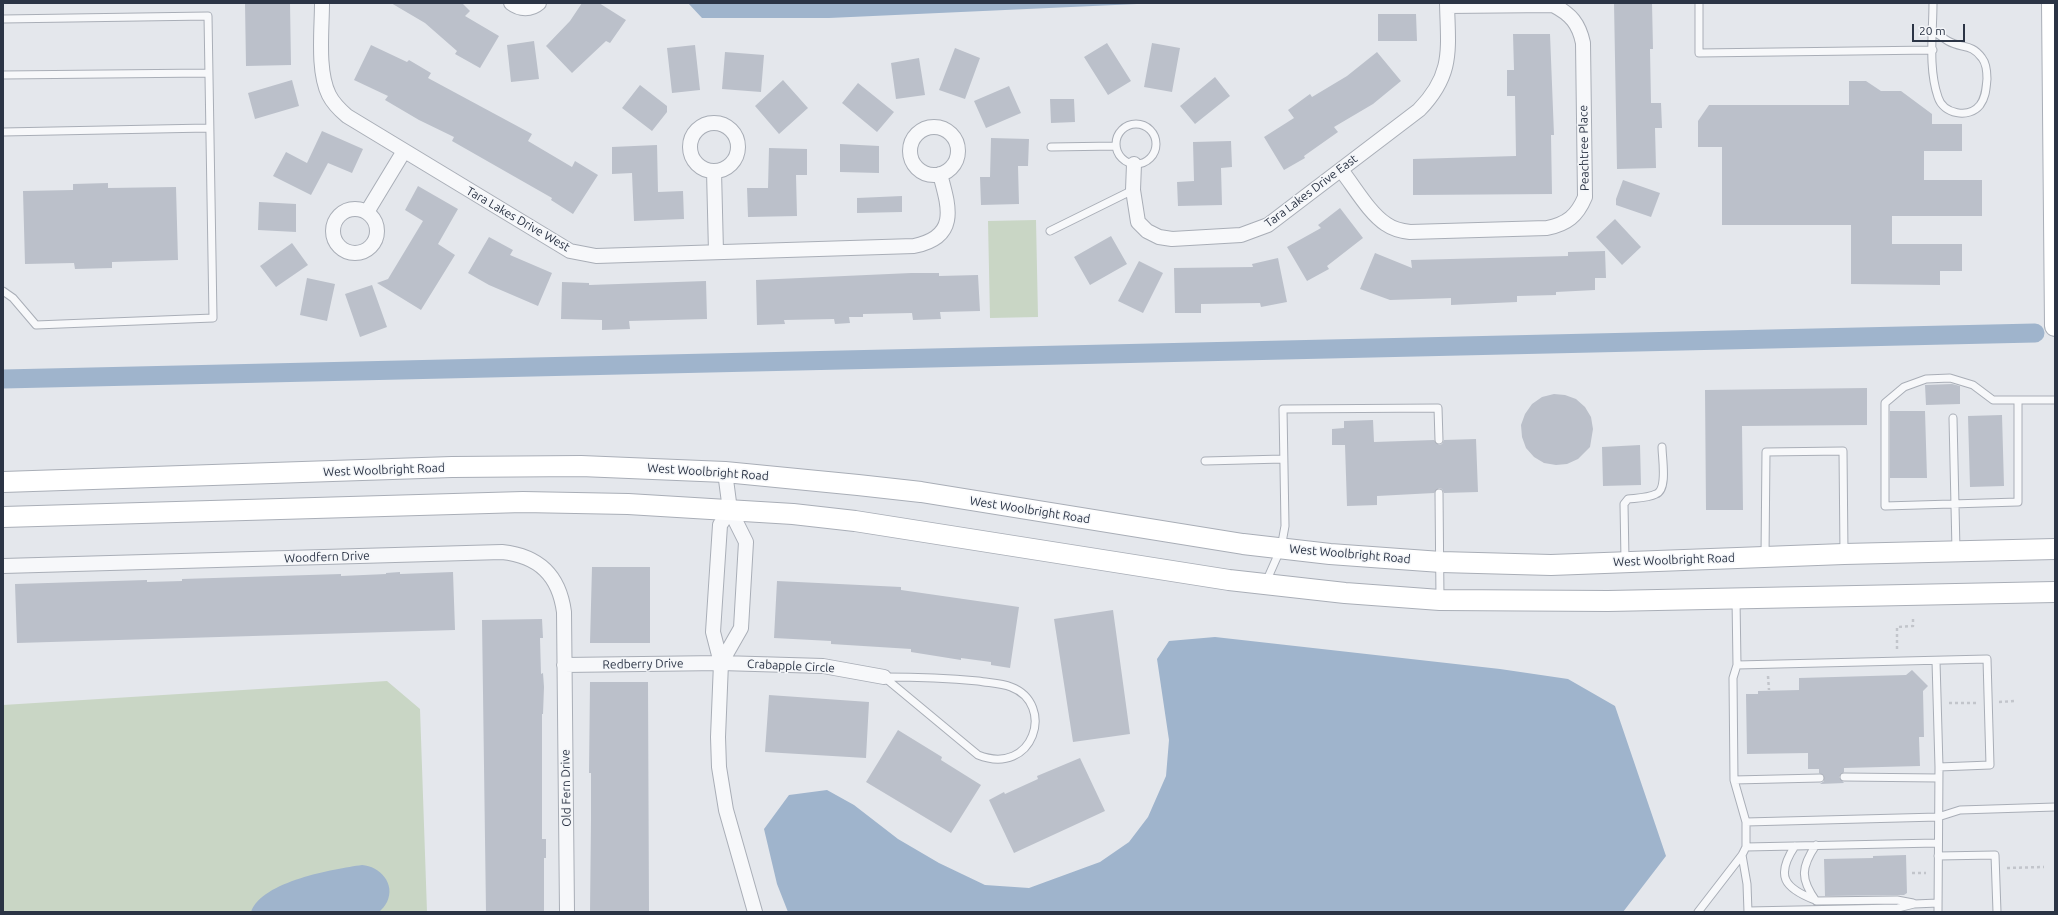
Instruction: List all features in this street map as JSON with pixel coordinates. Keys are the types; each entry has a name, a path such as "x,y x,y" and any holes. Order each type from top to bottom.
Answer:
{"main road":[{"path":"2052,3 2055,326"},
{"name":"West Woolbright Road","path":"3,482 516,466 581,466 725,472 921,492 1188,536 1281,548 1441,562 1498,565 1625,562 1765,556 2055,549"},
{"path":"3,517 523,502 628,504 793,514 904,527 1266,584 1346,593 1440,600 1549,602 2055,592"}],"street":[{"name":"Tara Lakes Drive West","path":"322,3 324,82 329,95 347,116 570,250 596,256 914,246 926,244 936,238 944,228 948,217 949,205 940,174"},
{"path":"511,3 521,8 529,8 539,3"},
{"name":"Peachtree Place","path":"1341,170 1376,216 1386,225 1397,230 1410,232 1547,228 1560,225 1571,219 1580,209 1585,198 1583,44 1580,31 1574,19 1565,11 1553,6 1447,5"},
{"name":"Tara Lakes Drive East","path":"1134,164 1133,190 1138,222 1147,231 1159,237 1172,239 1226,237 1255,232 1268,226 1419,110 1437,91 1447,60 1447,5"},
{"path":"367,212 404,151"},
{"path":"714,171 716,252"},
{"path":"722,663 741,628 746,542 730,510 725,472"},
{"path":"730,510 720,525 713,632 722,663 718,708 719,766 726,810 755,912"},
{"name":"Woodfern Drive","path":"3,566 502,552 516,553 541,565 558,586 564,612 564,665"},
{"name":"Redberry Drive","path":"564,665 722,663"},
{"name":"Crabapple Circle","path":"722,663 823,666 884,677"},
{"name":"Old Fern Drive","path":"564,665 567,912"}],"lane":[{"path":"1699,3 1699,53 1933,50"},
{"path":"1933,3 1933,31 1933,50 1933,72 1938,99 1950,112 1965,114 1980,106 1986,93 1987,75 1984,60 1974,48 1949,42 1933,31"},
{"path":"3,19 208,16 208,128 213,318 36,325 13,298 3,291"},
{"path":"3,76 208,74"},
{"path":"1131,125 1145,126 1150,130 1156,143 1155,150 1147,161 1134,164 1122,158 1116,146 1120,132 1131,125"},
{"path":"3,132 208,128"},
{"path":"1051,147 1116,146"},
{"path":"1050,231 1133,190"},
{"path":"2018,400 2018,502 1885,506 1885,403 1904,388 1926,379 1950,378 1974,385 1993,400 2018,400 2055,400"},
{"path":"1266,584 1281,548 1285,526 1283,409 1438,408 1438,440"},
{"path":"1953,418 1956,551"},
{"path":"1625,562 1624,504 1628,499 1657,494 1661,491 1664,480 1662,447"},
{"path":"1765,556 1766,452 1843,451 1844,554"},
{"path":"1205,461 1283,459"},
{"path":"1439,493 1441,562 1440,600"},
{"path":"1698,912 1742,855 1746,847 1746,822 1734,780 1733,678 1737,665 1736,599"},
{"path":"1737,665 1987,659 1990,765 1939,767"},
{"path":"1936,661 1939,767 1938,912"},
{"path":"884,677 940,677 1012,687 1022,694 1033,709 1035,727 1031,739 1024,749 1008,758 989,760 978,755 884,677"},
{"path":"1844,777 1938,778"},
{"path":"1734,780 1820,778"},
{"path":"1746,822 1938,817 1960,810 2055,807"},
{"path":"1746,847 1938,843"},
{"path":"1795,846 1786,860 1784,872 1788,885 1798,894 1816,901 1897,900 1914,904 1938,904"},
{"path":"1816,846 1806,860 1804,873 1806,888 1816,901"},
{"path":"1742,855 1748,884 1748,911 1898,908 1914,904"},
{"path":"1938,856 1995,855 1996,912"}],"path":[{"path":"1897,652 1897,627 1913,626 1913,619"},
{"path":"1768,676 1769,690"},
{"path":"1999,702 2015,701"},
{"path":"1948,703 1977,703"},
{"path":"2007,868 2044,867"},
{"path":"1912,873 1926,873"}],"green space":[{"path":"1036,220 1038,317 990,318 988,221"},
{"path":"387,681 420,709 427,912 3,912 3,705"}],"water":[{"path":"688,3 1159,3 829,18 702,18"},
{"path":"1215,637 1500,669 1568,679 1615,706 1666,856 1623,912 788,912 777,884 764,829 789,795 827,790 854,805 898,839 939,863 985,885 1029,888 1100,862 1129,842 1148,817 1166,776 1169,740 1157,659 1169,641"},
{"path":"362,865 369,866 380,872 388,883 389,895 386,903 379,912 251,912 258,901 269,892 300,878 317,873"}],"building":[{"path":"245,3 290,3 291,65 246,66"},
{"path":"391,3 462,3 470,11 465,16 499,36 480,68 455,54 457,51 425,23"},
{"path":"582,3 599,3 626,20 610,43 606,41 572,73 546,46 570,21"},
{"path":"1614,3 1652,3 1653,49 1650,49 1651,103 1661,103 1662,128 1655,128 1656,168 1617,169"},
{"path":"1378,14 1416,14 1417,41 1378,41"},
{"path":"1513,34 1550,34 1554,135 1551,135 1552,194 1413,195 1413,159 1516,156 1515,96 1507,96 1507,70 1514,70"},
{"path":"534,41 539,79 511,82 507,45"},
{"path":"1107,43 1131,81 1108,95 1084,57"},
{"path":"1152,43 1180,48 1172,92 1144,87"},
{"path":"371,45 407,62 409,60 431,73 428,78 532,134 528,141 572,167 575,161 598,175 573,214 551,200 552,198 452,141 454,137 419,120 385,100 388,96 354,80"},
{"path":"695,45 700,90 672,93 667,48"},
{"path":"955,48 980,58 965,99 939,90"},
{"path":"725,52 764,55 761,92 722,89"},
{"path":"1377,52 1401,81 1373,104 1334,127 1338,132 1304,156 1305,158 1284,170 1264,137 1294,118 1288,110 1310,94 1312,97 1347,76"},
{"path":"919,58 925,95 896,99 891,63"},
{"path":"1215,77 1230,96 1195,124 1180,106"},
{"path":"292,80 299,106 255,119 248,93"},
{"path":"783,80 808,108 779,134 755,106"},
{"path":"1849,81 1866,81 1881,91 1901,91 1932,114 1932,124 1962,124 1962,151 1924,151 1924,180 1982,180 1982,216 1892,216 1892,244 1962,244 1962,271 1940,271 1940,285 1851,284 1851,225 1722,225 1722,147 1698,147 1698,121 1709,105 1849,105"},
{"path":"858,83 894,112 877,132 842,103"},
{"path":"640,85 667,106 667,112 652,131 622,108"},
{"path":"1009,86 1021,113 986,128 974,101"},
{"path":"1050,99 1074,99 1075,122 1051,123"},
{"path":"322,131 363,149 352,173 328,163 311,195 273,176 286,152 307,163"},
{"path":"991,138 1029,139 1028,166 1018,166 1019,204 981,205 980,177 990,177"},
{"path":"1231,141 1232,167 1221,168 1222,205 1178,206 1177,182 1194,181 1193,142"},
{"path":"840,144 879,146 879,173 840,172"},
{"path":"657,145 658,192 683,191 684,219 634,221 632,173 612,174 612,147"},
{"path":"769,148 807,149 807,175 796,175 797,216 748,217 747,188 768,188"},
{"path":"1623,180 1660,193 1651,217 1616,205 1616,199"},
{"path":"108,183 108,188 176,187 178,260 112,262 112,268 75,269 74,263 25,264 23,191 73,190 73,184"},
{"path":"418,186 458,209 438,244 455,255 421,310 377,283 388,279 423,221 405,210"},
{"path":"902,196 902,212 857,213 857,198"},
{"path":"259,202 296,204 296,232 258,230"},
{"path":"1340,208 1363,238 1327,266 1329,269 1307,281 1287,247 1321,228 1318,225"},
{"path":"1615,219 1641,247 1622,265 1596,237"},
{"path":"1111,236 1127,264 1090,285 1074,257"},
{"path":"489,237 513,250 510,255 552,273 538,306 489,285 468,273"},
{"path":"292,243 308,265 276,287 260,266"},
{"path":"1605,251 1606,278 1595,278 1595,290 1556,292 1556,295 1517,296 1517,302 1451,305 1451,298 1390,300 1360,289 1375,253 1412,268 1411,260 1568,256 1568,252"},
{"path":"1278,258 1287,302 1261,307 1260,303 1201,304 1201,313 1175,313 1174,268 1253,267 1252,264"},
{"path":"1139,261 1163,273 1143,313 1118,301"},
{"path":"939,273 939,276 978,275 980,311 940,312 941,319 913,320 912,313 863,314 863,317 849,317 850,323 835,324 834,319 784,320 785,324 757,325 756,280"},
{"path":"307,278 335,284 327,321 300,315"},
{"path":"706,281 707,319 629,321 630,329 602,330 602,320 561,319 562,282 589,283 589,285"},
{"path":"372,285 387,327 360,337 345,294"},
{"path":"1952,384 1960,386 1960,404 1926,405 1925,385"},
{"path":"1867,388 1867,425 1742,426 1743,510 1706,510 1705,390"},
{"path":"1554,394 1565,395 1576,399 1585,407 1591,417 1593,429 1590,447 1578,459 1567,464 1556,465 1544,463 1534,457 1526,448 1522,437 1521,425 1525,414 1532,404 1542,397"},
{"path":"1890,411 1925,411 1927,478 1890,478"},
{"path":"2002,415 2004,486 1970,487 1968,416"},
{"path":"1373,420 1374,442 1434,440 1439,445 1442,444 1444,440 1476,439 1478,492 1444,493 1442,489 1439,488 1434,493 1377,496 1377,505 1347,506 1345,445 1332,445 1332,429 1344,428 1344,421"},
{"path":"1640,445 1641,485 1603,486 1602,447"},
{"path":"592,567 650,567 650,643 590,643"},
{"path":"400,572 400,574 453,572 455,630 17,643 15,584 147,580 147,582 182,581 182,579 341,574 341,576"},
{"path":"777,581 901,587 901,590 1019,607 1010,668 991,665 991,662 961,658 961,660 911,652 911,649 831,644 831,641 774,638"},
{"path":"1113,610 1130,734 1073,742 1054,619"},
{"path":"542,619 543,638 540,638 541,674 543,673 544,687 542,714 542,839 546,839 546,858 544,858 544,912 486,912 482,620"},
{"path":"1912,670 1928,686 1923,691 1924,737 1919,737 1920,766 1844,768 1844,772 1839,777 1844,783 1820,784 1824,781 1824,776 1819,773 1819,769 1808,769 1808,753 1747,754 1746,694 1758,694 1758,691 1799,690 1799,678 1906,675"},
{"path":"590,682 648,682 649,912 590,912"},
{"path":"769,695 869,702 866,758 765,752"},
{"path":"898,730 942,757 941,760 981,785 951,833 866,782"},
{"path":"1080,758 1105,811 1014,853 989,800 1004,792 1005,794 1038,779 1037,776"},
{"path":"1906,855 1907,893 1904,895 1825,896 1824,859 1873,858 1873,856"}],"waterway":[{"path":"3,379 2035,333"}]}
